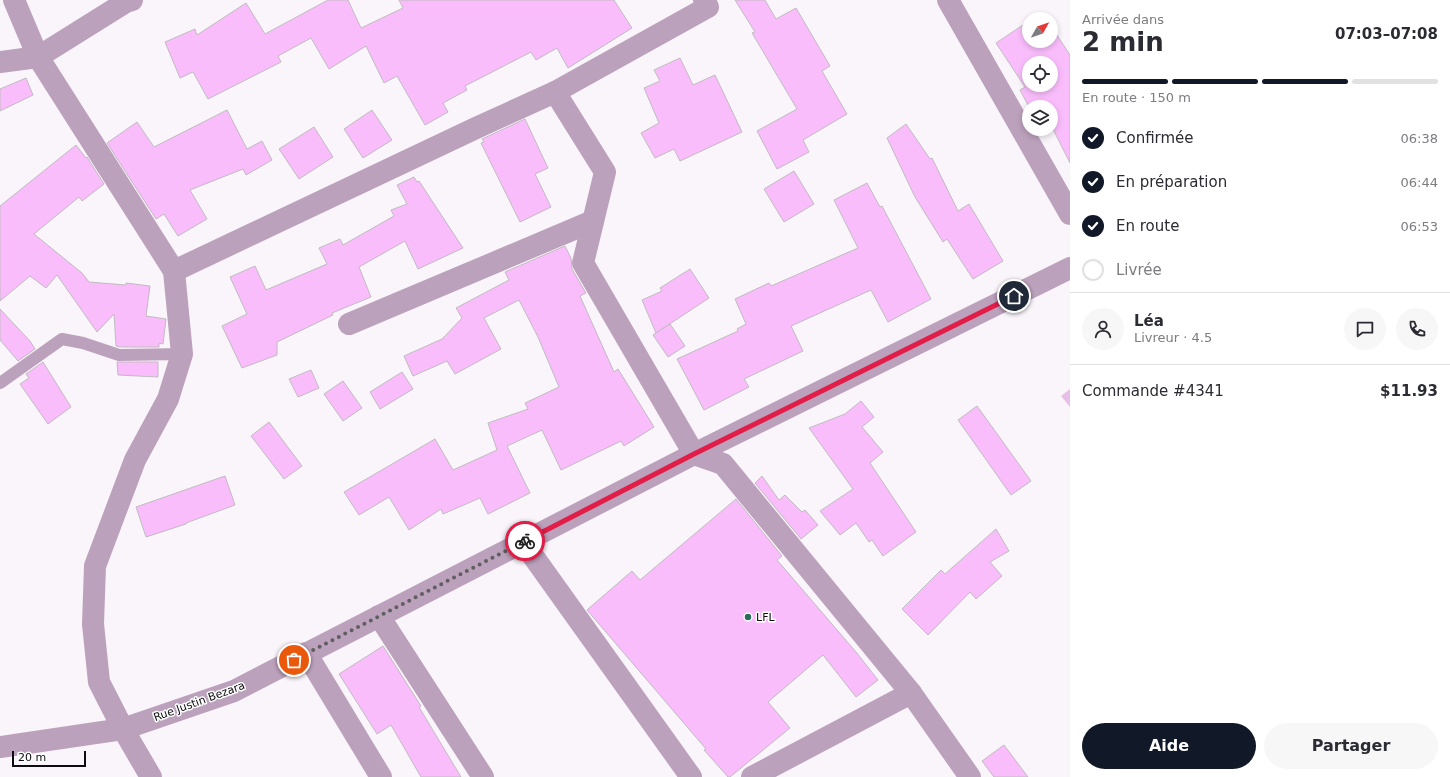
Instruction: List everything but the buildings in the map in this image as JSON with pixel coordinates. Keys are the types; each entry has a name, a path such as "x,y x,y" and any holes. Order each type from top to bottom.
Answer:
{"street":[{"path":"14,0 38,57 174,271 182,354 168,399 135,460 95,566 93,624 99,682 123,729 151,777"},
{"path":"0,62 38,57 126,2 132,0"},
{"path":"174,271 555,92 708,7 704,0"},
{"path":"948,0 1070,214"},
{"path":"555,92 605,172 583,263 694,454 723,464 911,693 970,777"},
{"path":"349,324 593,221"},
{"name":"Rue Justin Bezara","path":"0,747 123,729 234,690 694,454 1070,268"},
{"path":"523,542 691,777"},
{"path":"379,616 484,777"},
{"path":"306,653 381,777"},
{"path":"752,777 911,693"}],"lane":[{"path":"0,383 62,339 83,343 119,355 182,354"}],"shaded area":[{"path":"1070,389 1070,407 1061,396"}],"way so far":[{"path":"294,660 525,541"}],"place":[{"name":"LFL","path":"748,617"}],"route":[{"path":"525,541 694,454 1014,296"}]}
